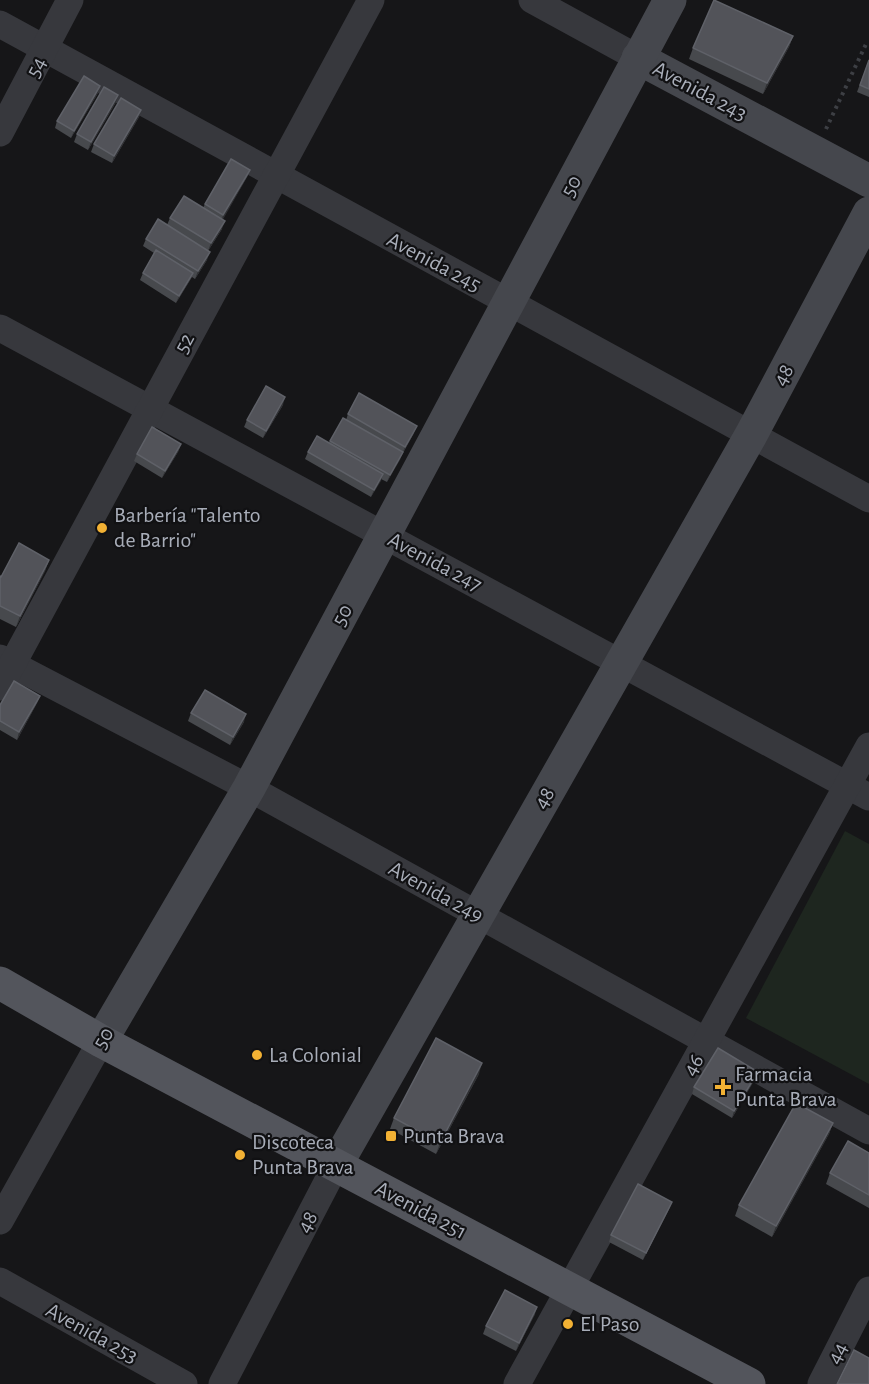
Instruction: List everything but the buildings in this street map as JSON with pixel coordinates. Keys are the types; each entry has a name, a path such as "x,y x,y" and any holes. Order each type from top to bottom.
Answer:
{"main road":[{"name":"Avenida 251","path":"0,983 101,1041 749,1384"}],"street":[{"name":"54","path":"0,133 70,0"},
{"name":"52","path":"4,670 371,0"},
{"name":"Avenida 243","path":"532,0 816,151 869,182"},
{"name":"50","path":"0,1221 101,1041 249,788 670,0"},
{"name":"Avenida 245","path":"0,24 869,499"},
{"name":"48","path":"222,1384 336,1165 751,435 869,213"},
{"name":"Avenida 247","path":"0,328 858,791"},
{"name":"Avenida 249","path":"4,670 249,788 869,1131"},
{"name":"46","path":"517,1384 705,1042 858,791 869,746"},
{"name":"Avenida 253","path":"0,1281 184,1384"},
{"name":"44","path":"821,1384 869,1290"}],"path":[{"path":"816,151 867,42"}],"shaded area":[{"path":"845,831 869,844 869,1084 746,1018"}],"place":[{"name":"Barbería \"Talento de Barrio\"","path":"102,528"},
{"name":"La Colonial","path":"257,1055"},
{"name":"Farmacia Punta Brava","path":"723,1087"},
{"name":"Punta Brava","path":"391,1136"},
{"name":"Discoteca Punta Brava","path":"240,1155"},
{"name":"El Paso","path":"568,1324"}]}
